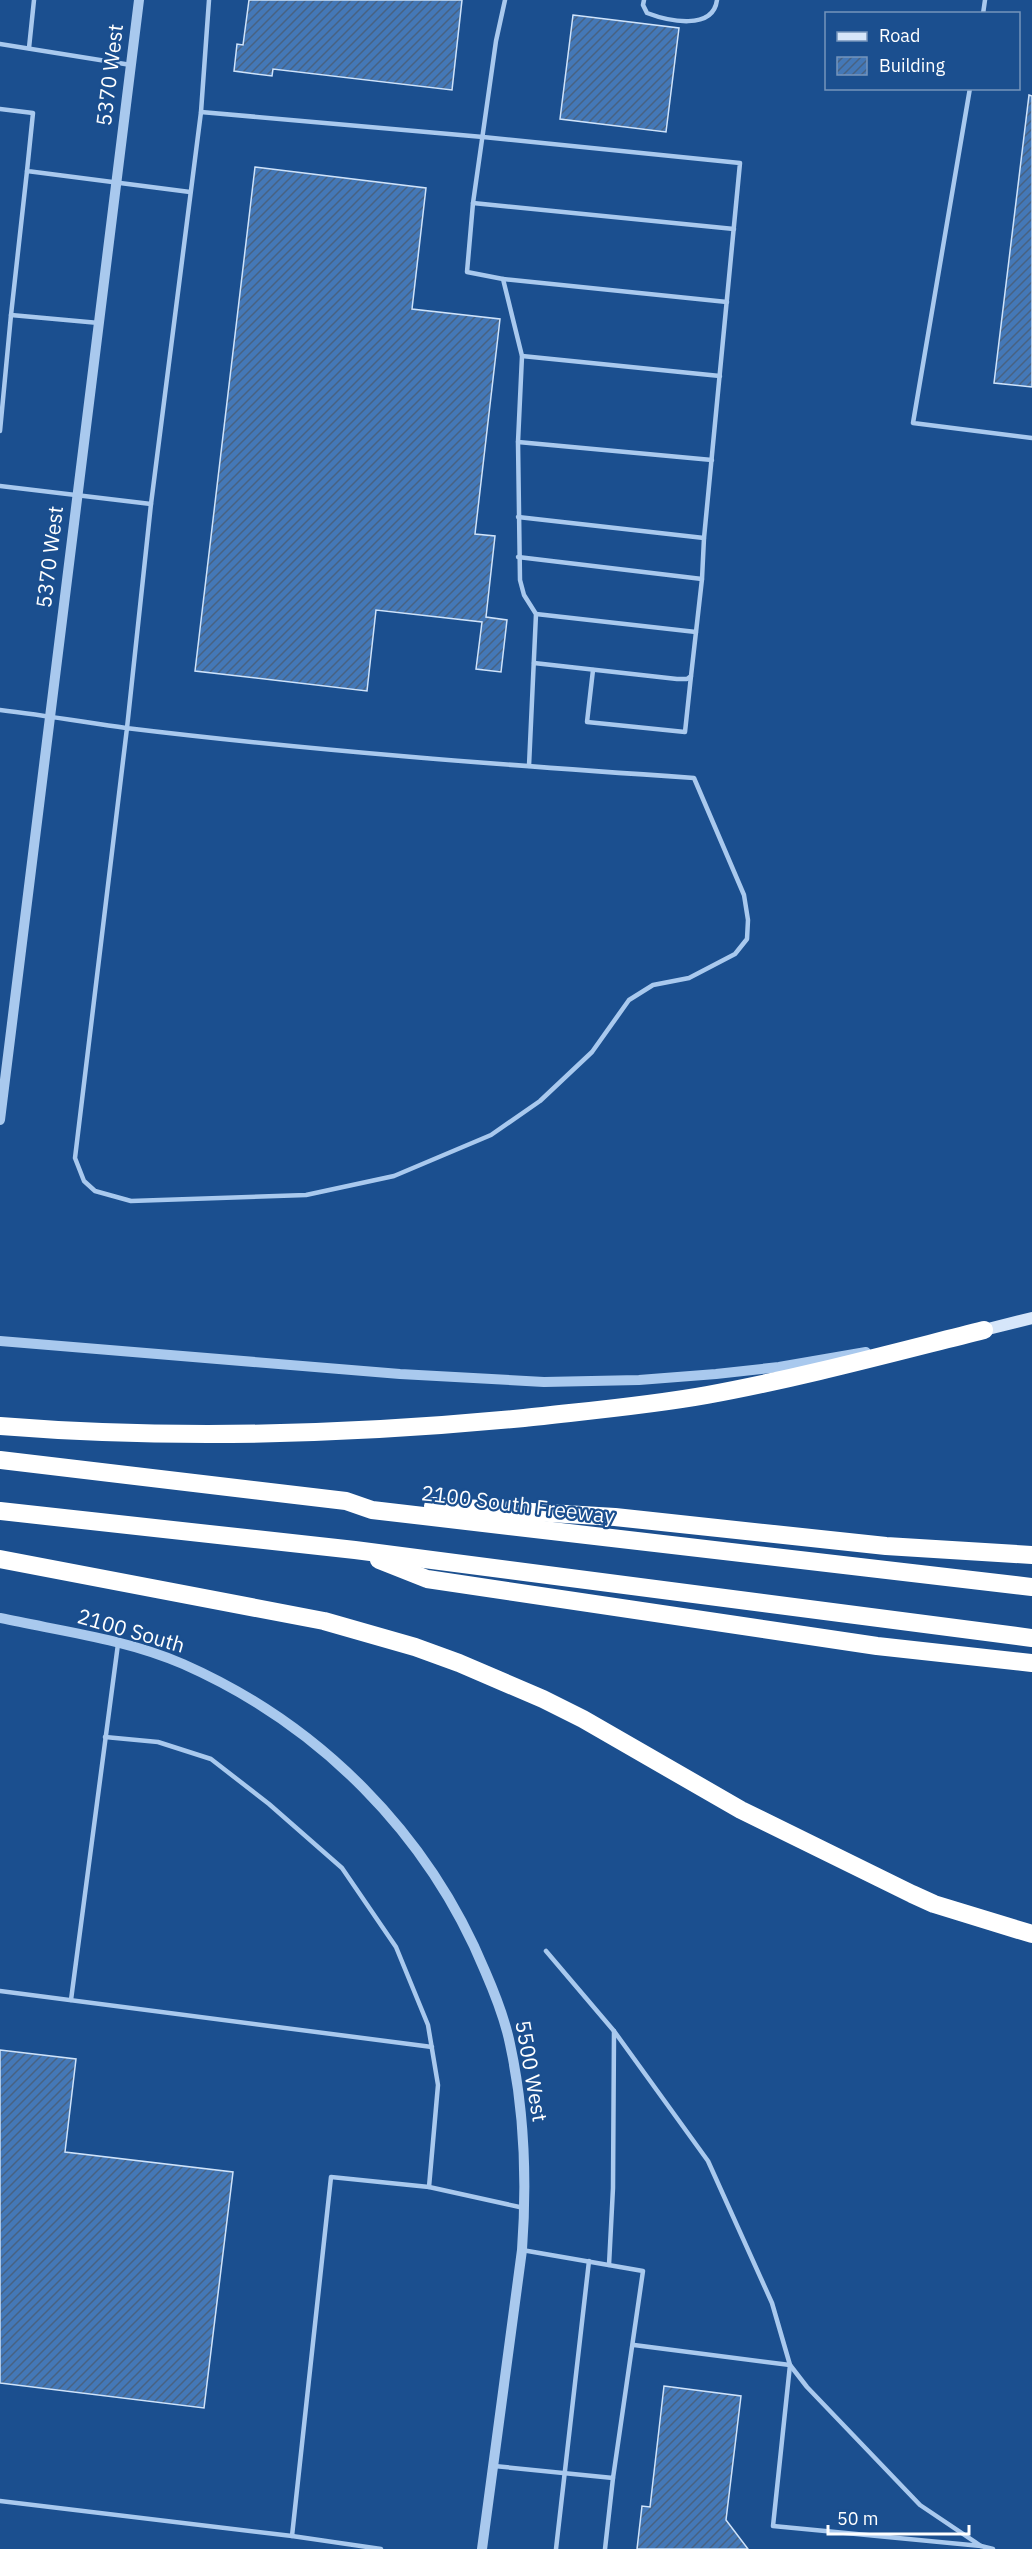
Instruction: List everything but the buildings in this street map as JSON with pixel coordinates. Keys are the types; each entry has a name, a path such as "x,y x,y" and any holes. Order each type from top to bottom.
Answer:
{"highway":[{"path":"0,1426 117,1434 246,1434 342,1432 469,1423 634,1406 704,1396 776,1382 984,1330"},
{"name":"2100 South Freeway","path":"0,1460 346,1501 372,1510 1032,1587"},
{"path":"346,1501 615,1517 886,1546 1032,1555"},
{"path":"0,1511 355,1550 1032,1638"},
{"path":"355,1550 427,1579 866,1645 1032,1663"},
{"path":"0,1559 324,1621 459,1663 583,1719 741,1810 912,1894 934,1904 1032,1934"}],"main road":[{"path":"984,1330 1032,1318"}],"street":[{"name":"5370 West","path":"0,1120 2,1088 139,0"},
{"path":"0,1341 487,1380 599,1381 716,1374 779,1367 984,1330"},
{"name":"2100 South","path":"0,1618 118,1644 181,1664 246,1696"},
{"name":"5500 West","path":"246,1696 294,1727 341,1765 386,1810 431,1867 470,1934 495,1996 510,2043 521,2108 525,2208 522,2250 482,2549"}],"lane":[{"path":"29,48 34,0"},
{"path":"0,710 50,715 127,728 528,766 694,778 744,895 748,920 747,939 735,954 689,978 653,985 629,1000 592,1052 540,1101 491,1135 394,1176 306,1195 131,1201 95,1191 84,1181 75,1158 127,728 151,504 201,112 209,0"},
{"path":"505,0 496,41 473,203 467,272 503,279 727,302"},
{"path":"644,0 643,5 647,13 690,21 702,20 709,16 714,12 717,0"},
{"path":"0,44 131,65"},
{"path":"970,90 913,423 1032,438"},
{"path":"0,109 33,113 0,431"},
{"path":"201,112 740,163 702,579 685,732 587,722 593,670"},
{"path":"27,171 190,192"},
{"path":"473,203 734,229"},
{"path":"503,279 522,356 518,442 518,557 524,595 536,614 528,766"},
{"path":"11,315 99,323"},
{"path":"522,356 720,375"},
{"path":"518,442 712,460"},
{"path":"0,486 151,504"},
{"path":"518,517 704,538"},
{"path":"518,557 702,579"},
{"path":"536,614 696,632"},
{"path":"534,663 677,680 691,676"},
{"path":"71,2000 118,1644"},
{"path":"105,1737 158,1742 212,1759 269,1804 338,1864 396,1947 428,2025 438,2085 429,2187"},
{"path":"546,1951 614,2031 708,2161 772,2303 790,2366 773,2526 993,2549"},
{"path":"0,1991 432,2048"},
{"path":"609,2265 613,2188 614,2031"},
{"path":"292,2536 331,2177 429,2187 525,2208"},
{"path":"522,2250 643,2271 605,2549"},
{"path":"556,2549 589,2260"},
{"path":"634,2345 790,2366 807,2387 920,2505 981,2546"},
{"path":"494,2466 613,2478"},
{"path":"0,2500 381,2549"}]}
